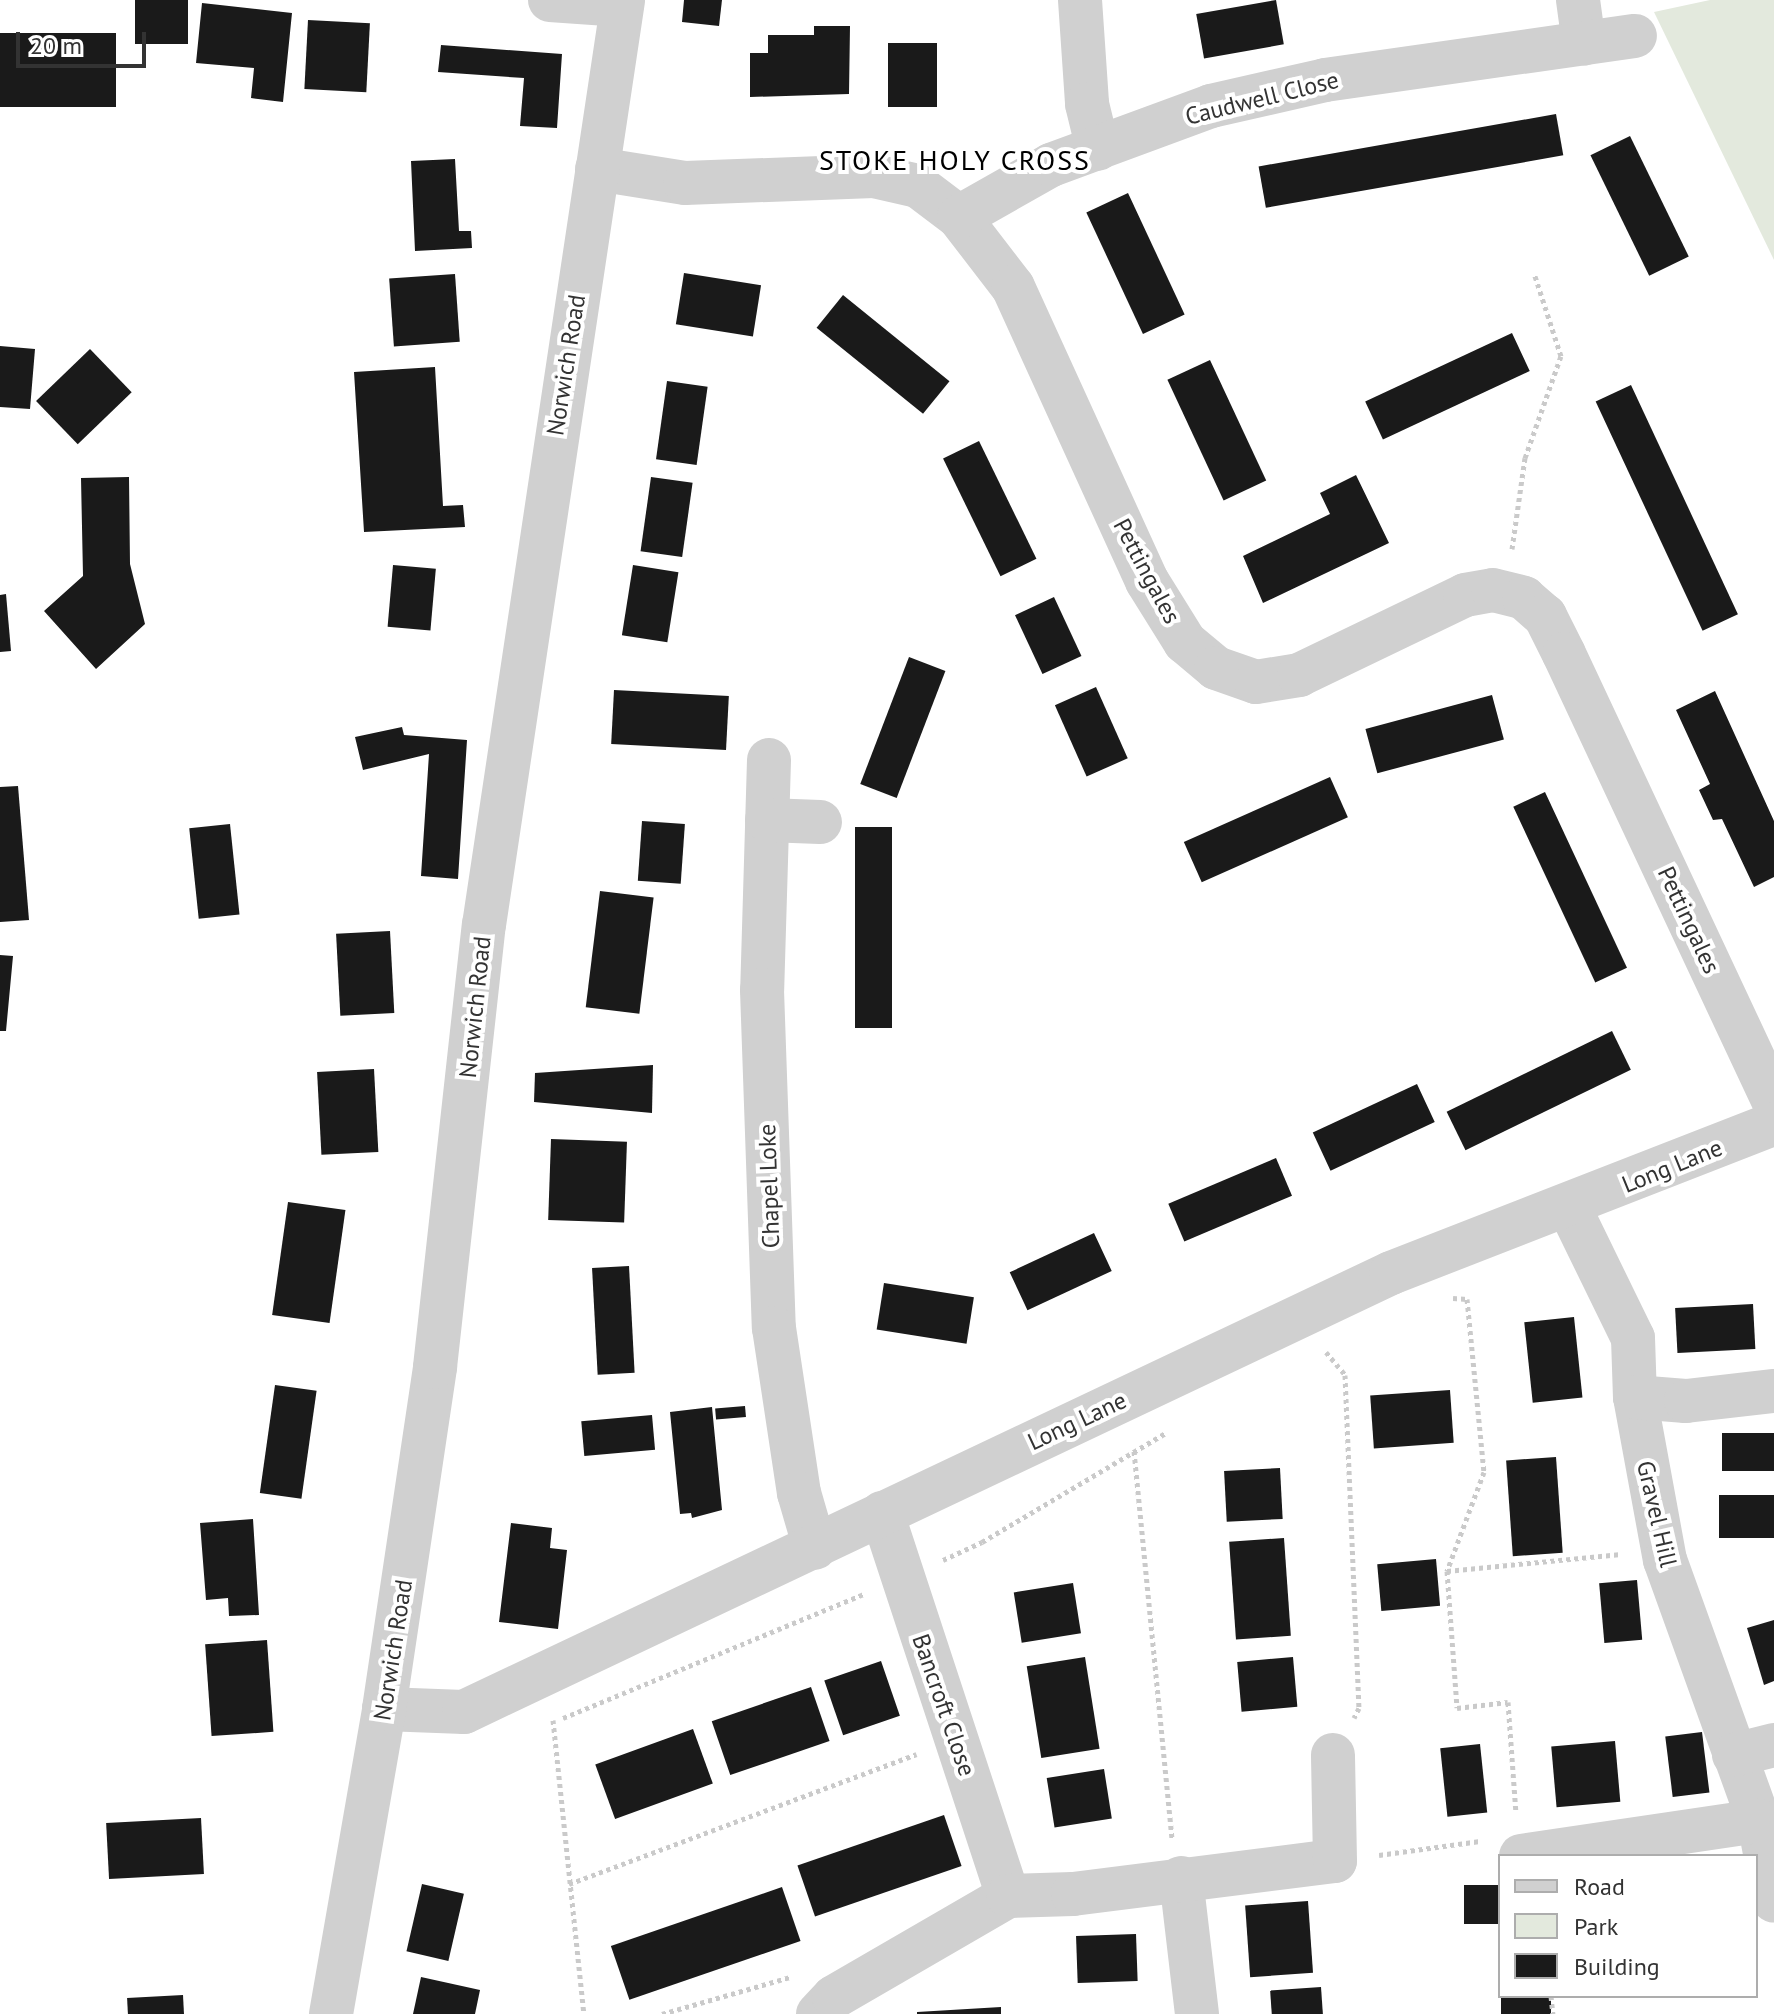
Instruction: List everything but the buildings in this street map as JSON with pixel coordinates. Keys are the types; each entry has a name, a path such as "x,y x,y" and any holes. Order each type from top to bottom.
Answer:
{"street":[{"path":"550,0 622,2"},
{"path":"1080,0 1087,104 1098,149"},
{"path":"1578,0 1584,44"},
{"name":"Norwich Road","path":"331,2014 384,1709 435,1367 484,925 622,2"},
{"name":"Caudwell Close","path":"959,217 1051,165 1211,106 1325,80 1635,36"},
{"name":"Pettingales","path":"597,169 685,183 874,176 918,186 959,217 1013,287 1147,581 1185,642 1216,668 1256,682 1299,675 1465,595 1493,590 1524,598 1545,616 1774,1102"},
{"name":"Chapel Loke","path":"769,760 762,990 774,1328 799,1493 815,1548"},
{"path":"767,820 820,822"},
{"name":"Long Lane","path":"384,1709 464,1712 1391,1273 1569,1207 1774,1124"},
{"name":"Gravel Hill","path":"1569,1207 1633,1338 1635,1397 1662,1551 1754,1750 1759,1821 1774,1901"},
{"path":"1635,1397 1686,1401 1774,1391"},
{"name":"Bancroft Close","path":"882,1513 921,1643 1008,1896"},
{"path":"826,2005 1008,1896 1073,1894 1335,1861 1333,1755"},
{"path":"1509,1839 1759,1821"},
{"path":"1181,1878 1197,2014"}],"path":[{"path":"1507,594 1525,458 1561,356 1534,273"},
{"path":"1335,1861 1509,1839 1508,1702 1457,1708 1447,1571 1484,1472 1467,1299 1441,1297"},
{"path":"1318,1342 1345,1375 1359,1708 1333,1755"},
{"path":"1134,1451 1173,1848 1181,1878"},
{"path":"1447,1571 1662,1551"},
{"path":"551,1723 584,2014"},
{"path":"569,1884 956,1739"},
{"path":"662,2014 818,1969 826,2005"}],"green space":[{"path":"1710,0 1774,0 1774,260 1654,12"}],"district":[{"name":"STOKE HOLY CROSS","path":"955,160"}]}
